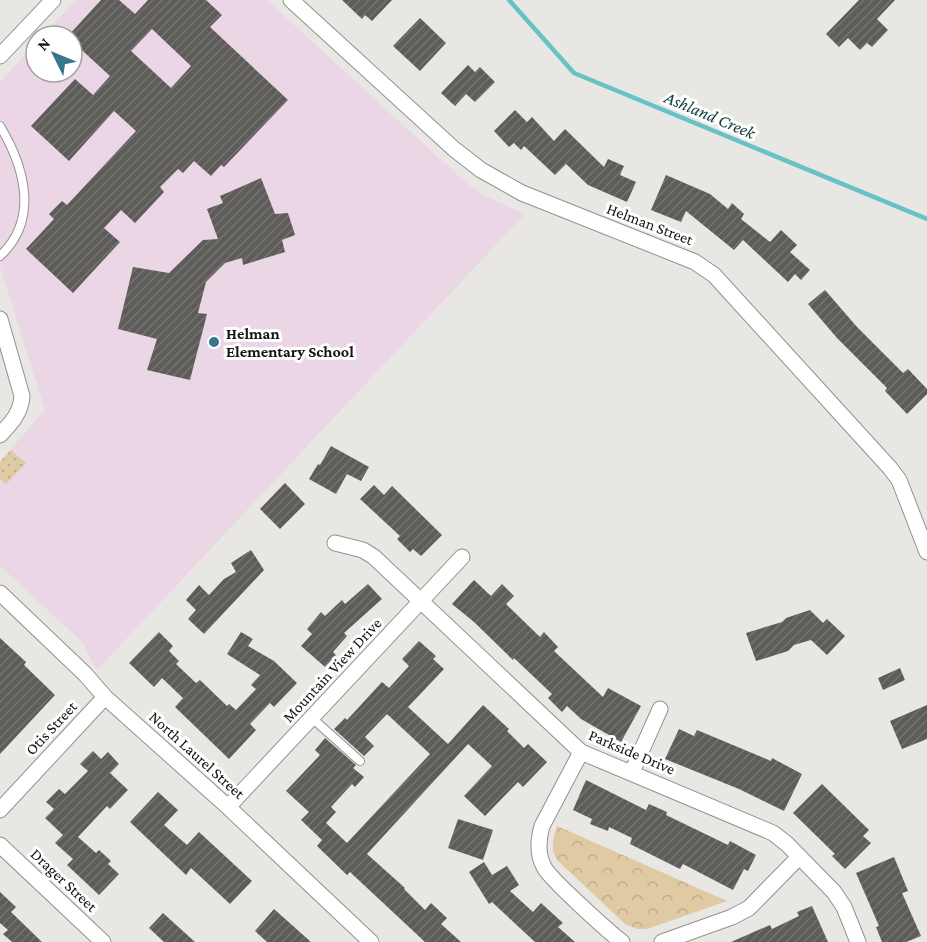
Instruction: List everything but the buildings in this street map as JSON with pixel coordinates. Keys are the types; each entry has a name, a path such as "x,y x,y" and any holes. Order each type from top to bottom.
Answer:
{"street":[{"path":"0,56 53,0"},
{"name":"Helman Street","path":"291,0 480,170 522,194 689,259 706,268 890,468 899,480 927,552"},
{"path":"0,319 22,396 22,405 18,415 0,435"},
{"name":"Parkside Drive","path":"335,543 352,546 369,554 581,752 773,833 788,844 834,892 844,907 858,942"},
{"name":"Mountain View Drive","path":"228,807 462,557"},
{"name":"North Laurel Street","path":"0,593 105,696 228,807 371,942"},
{"name":"Otis Street","path":"0,810 105,696"},
{"path":"632,772 660,710"},
{"path":"581,752 542,826 539,851 544,869 622,942"},
{"name":"Drager Street","path":"0,845 103,942"},
{"path":"662,942 732,917 749,908 799,857"}],"lane":[{"path":"0,126 15,154 25,188 20,222 12,242 0,256"},
{"path":"312,718 360,761"}],"shaded area":[{"name":"Helman Elementary School","path":"76,0 267,0 464,181 485,196 525,214 98,669 90,660 82,642 0,566 0,461 45,410 0,267 0,82 24,56 24,84 84,84 84,24 53,24"}],"green space":[{"path":"11,450 26,463 6,484 0,479 0,462"},
{"path":"557,826 727,901 647,929 637,929 625,924 557,860 553,839"}],"waterway":[{"name":"Ashland Creek","path":"509,0 574,73 927,219"}],"place":[{"name":"Helman Elementary School","path":"214,342"}]}
